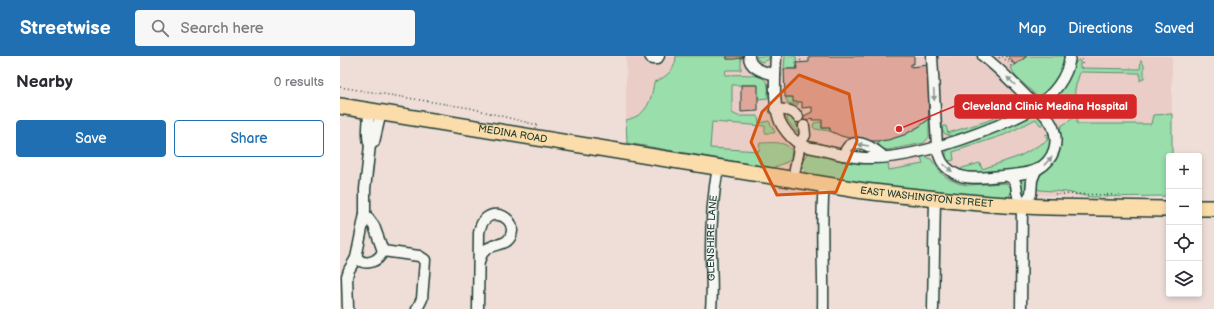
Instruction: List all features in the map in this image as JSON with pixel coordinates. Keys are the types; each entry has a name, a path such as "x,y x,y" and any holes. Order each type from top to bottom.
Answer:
{"highway":[{"name":"MEDINA ROAD","path":"340,106 686,162"},
{"name":"EAST WASHINGTON STREET","path":"686,162 864,191 935,199 1022,206 1166,209"},
{"path":"1202,208 1214,208"}],"street":[{"path":"650,56 655,60 659,56"},
{"path":"749,56 749,61 753,66 776,75"},
{"path":"776,56 776,108 782,126 800,144 854,158 884,158 903,155 985,131 1009,121 1036,107 1059,84 1066,73 1070,56"},
{"path":"932,56 937,146 939,158 942,164 955,174 971,178 1008,176 1036,170 1046,164 1053,155 1056,145 1056,135 1052,125 1045,114 1036,107 1002,72 983,56"},
{"path":"776,108 790,110 798,117"},
{"path":"348,309 347,276 356,258 365,214 365,189 370,145 367,141 370,120 375,111"},
{"path":"793,179 800,144 806,132 804,126"},
{"name":"GLENSHIRE LANE","path":"711,309 713,285 711,220 718,167"},
{"path":"1022,206 1031,194 1032,180 1036,170"},
{"path":"1008,176 1014,179 1017,184 1017,194 1022,206 1022,309"},
{"path":"823,309 824,275 822,207 824,184"},
{"path":"933,309 935,199"},
{"path":"356,258 360,261 370,262 381,256 383,250 374,226 365,214"},
{"path":"478,309 479,233 482,221 486,217 492,215 498,214 503,216 511,225 512,231 510,237 506,242 488,247 483,251 479,263"},
{"path":"383,250 419,256 425,260 422,299 417,309"}],"path":[{"path":"800,56 801,63"},
{"path":"998,59 1002,56 1011,66 1014,64 1006,56"},
{"path":"1082,59 1082,68"},
{"path":"340,87 470,108 540,126"}],"highlighted area":[{"path":"799,75 849,94 857,141 836,192 777,195 751,142 762,112"}],"shaded area":[{"path":"626,56 1172,56 1172,153 1166,153 1166,194 1087,197 977,193 820,171 626,138"}],"green space":[{"path":"676,56 727,56 727,59 741,58 741,70 726,70 725,75 760,77 764,79 768,85 768,98 758,99 757,85 732,85 732,113 738,116 758,116 759,123 769,121 775,132 765,133 765,126 712,122 710,148 759,151 760,143 778,143 789,147 792,151 791,159 773,168 627,143 626,120 639,115 647,107 654,82 669,73 676,61"},
{"path":"756,56 770,56 768,60 762,62 758,60"},
{"path":"785,56 796,56 797,69 784,69"},
{"path":"1027,56 1064,56 1064,62 1060,74 1056,80 1048,90 1037,96 1015,76 1011,68"},
{"path":"1078,60 1080,61 1080,68 1140,69 1141,60 1144,65 1144,78 1140,81 1140,73 1080,72 1075,89 1074,105 1057,116 1054,116 1050,111 1051,103 1066,84"},
{"path":"785,97 793,97 798,102 798,105 788,103"},
{"path":"1019,99 1024,102 1022,109 998,121 952,136 945,134 941,129 942,126 946,126 948,133 987,121 1020,106"},
{"path":"1172,114 1172,153 1166,153 1166,196 1091,197 1066,192 1039,190 1036,186 1038,176 1053,163 1059,153 1061,146 1061,126 1075,117 1077,117 1077,124 1151,124 1153,115"},
{"path":"1036,115 1043,120 1042,125 1040,125 1036,119 1004,135 953,152 954,160 946,160 946,153 949,148 994,133"},
{"path":"788,116 792,116 801,130 800,132 797,132 787,120"},
{"path":"929,119 929,137 924,143 888,150 883,149 878,144 878,141 899,137 917,128"},
{"path":"822,122 822,128 830,128 830,131 815,129 813,127 814,123"},
{"path":"1048,134 1051,136 1050,146 1047,153 1041,161 1035,164 1001,171 967,172 961,170 962,168 980,163 982,169 1020,156 1048,140 1045,135"},
{"path":"812,152 850,162 888,162 889,170 923,164 921,156 925,155 931,159 941,173 949,179 967,185 1006,183 1011,188 1011,193 1009,195 1011,197 931,193 809,175 803,169 802,162 806,155"},
{"path":"1027,177 1026,196 1024,197 1019,179"}],"building":[{"path":"727,56 749,56 727,59"},
{"path":"809,56 914,56 914,64 911,64 911,67 928,65 929,119 904,135 888,140 877,141 861,141 841,136 830,131 830,128 822,128 822,120 812,120 812,118 807,121 809,123 799,129 793,120 803,114 804,116 812,112 812,107 802,108 802,102 793,102 793,97 785,97 784,69 797,69 796,63 809,62"},
{"path":"1008,56 1027,56 1015,65"},
{"path":"741,85 758,85 758,111 741,112"}],"place":[{"name":"Cleveland Clinic Medina Hospital","path":"899,129"}]}
